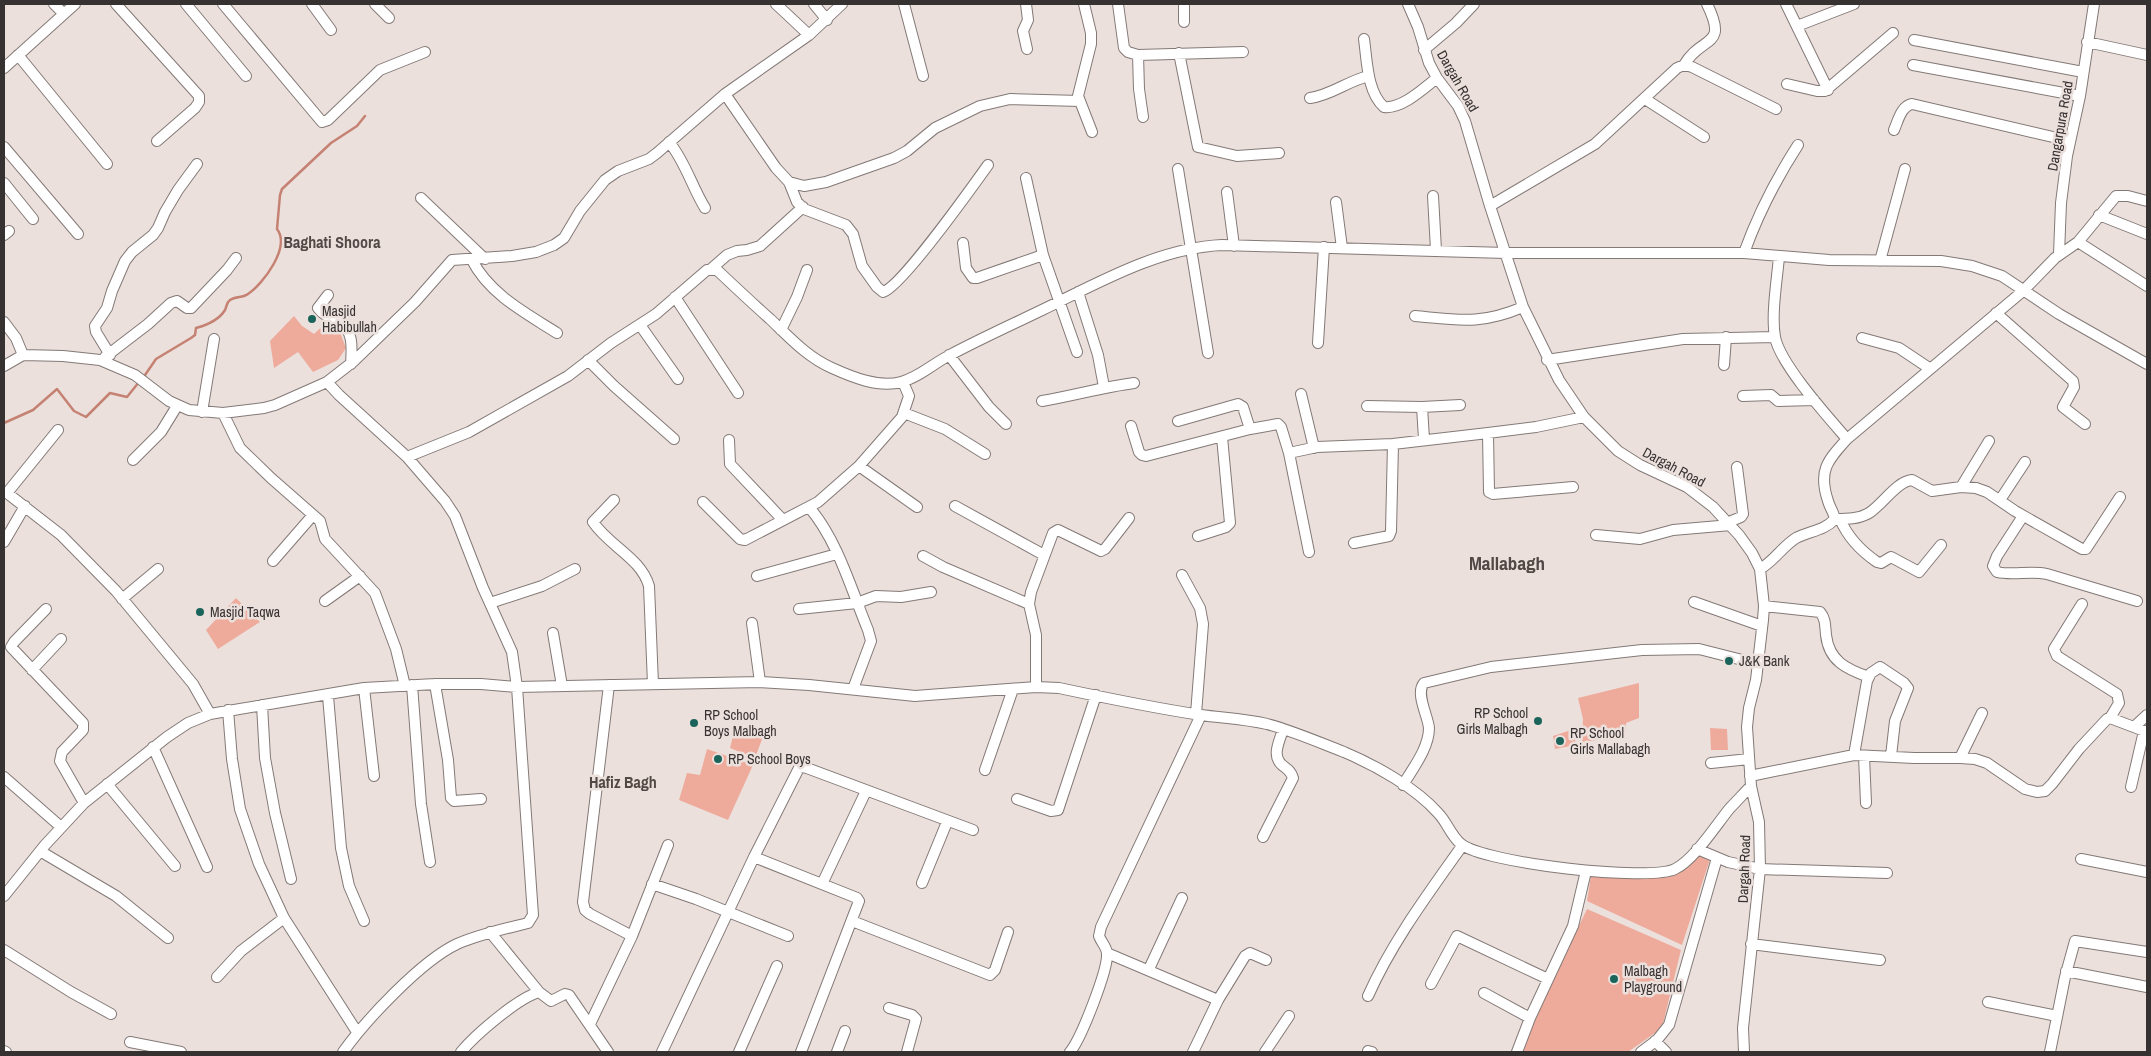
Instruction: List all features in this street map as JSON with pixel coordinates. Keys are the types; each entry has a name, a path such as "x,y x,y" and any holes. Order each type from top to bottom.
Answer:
{"street":[{"path":"54,4 64,14"},
{"path":"4,68 75,4"},
{"path":"116,4 199,96 199,102 195,108 157,141"},
{"path":"186,4 246,76"},
{"path":"223,4 322,122 328,120 380,70 425,52"},
{"path":"312,4 331,30"},
{"path":"375,4 389,18"},
{"path":"776,4 809,35"},
{"path":"814,4 827,20"},
{"path":"4,366 23,355 63,356 100,360 118,366 177,406 202,412 223,413 275,405 327,382 351,364 415,302 452,260 485,259 536,252 554,245 564,238 584,205 605,180 618,171 649,158 725,94 809,35 842,4"},
{"path":"904,4 923,76"},
{"path":"1026,4 1028,20 1023,31 1027,49"},
{"path":"1084,4 1091,33 1091,44 1079,92 1080,101 1092,132"},
{"path":"1118,4 1124,48 1128,52 1138,55 1242,52"},
{"path":"1184,4 1184,22"},
{"name":"Dargah Road","path":"1408,4 1418,27 1424,50 1437,78 1448,90 1466,121 1490,206 1523,307 1547,360 1584,417 1618,451 1640,465 1687,488 1714,507 1730,523 1752,553 1760,569 1764,606 1758,664 1747,727 1751,781 1759,822 1760,869 1743,1028 1744,1052"},
{"path":"1424,50 1456,23 1474,4"},
{"path":"1684,66 1690,57 1712,38 1716,31 1715,21 1707,4"},
{"path":"1786,4 1828,90"},
{"path":"1797,26 1854,4"},
{"name":"Dangarpura Road","path":"2059,254 2061,203 2094,4"},
{"path":"1787,84 1817,91 1828,90 1893,33"},
{"path":"1364,39 1369,76 1378,100 1384,107 1395,106 1419,92 1437,78"},
{"path":"1914,40 2083,72"},
{"path":"2087,42 2147,55"},
{"path":"1179,54 1198,147 1237,156 1279,152"},
{"path":"18,55 107,164"},
{"path":"1138,55 1139,89 1143,117"},
{"path":"1913,65 2080,96"},
{"path":"1490,206 1596,144 1677,68 1684,66 1692,67 1776,109"},
{"path":"1310,98 1322,96 1353,79 1369,76"},
{"path":"725,94 776,168 789,182 797,202 803,207 846,225 853,234 862,266 877,287 883,292 893,286 926,248 988,166"},
{"path":"789,182 804,186 826,182 894,158 907,151 935,128 980,106 1010,99 1080,101"},
{"path":"1645,99 1704,137"},
{"path":"1894,130 1903,109 1907,105 1912,104 2070,141"},
{"path":"669,142 680,156 695,192 705,208"},
{"path":"1744,253 1757,218 1798,144"},
{"path":"4,147 78,234"},
{"path":"110,354 96,332 95,326 107,308 121,268 132,252 153,236 178,190 197,164"},
{"path":"1178,169 1208,353"},
{"path":"1880,261 1905,169"},
{"path":"1026,178 1043,255 1077,352"},
{"path":"4,183 33,220"},
{"path":"1227,192 1234,246"},
{"path":"1433,196 1436,250"},
{"path":"1942,545 1919,572 1892,558 1881,563 1878,562 1854,543 1838,520 1823,485 1823,472 1833,454 1847,439 1929,368 2023,291 2059,254 2078,242 2116,196 2128,196 2147,201"},
{"path":"421,198 485,259"},
{"path":"1336,202 1342,248"},
{"path":"408,457 470,432 568,376 640,325 727,255 737,250 747,250 760,246 803,207"},
{"path":"2099,216 2147,234"},
{"path":"2078,242 2147,286"},
{"path":"964,243 966,268 970,277 973,278 1043,255"},
{"path":"711,268 717,270 813,357 830,367 880,383 903,382 949,355 1078,292 1157,258 1205,246 1324,247 1506,253 1744,253 1829,260 1941,261 1972,266 2002,276 2067,319 2147,364"},
{"path":"1318,343 1324,247"},
{"path":"1779,257 1774,318 1775,337 1779,348 1814,400 1847,439"},
{"path":"100,360 148,324 171,302 177,301 187,308 191,308 236,258"},
{"path":"472,260 484,279 505,298 557,333"},
{"path":"781,330 808,270"},
{"path":"1078,292 1098,355 1104,387"},
{"path":"328,295 318,308 324,315 339,322 347,330 352,347 351,364"},
{"path":"675,297 738,393"},
{"path":"1415,316 1475,321 1490,319 1523,307"},
{"path":"1996,313 2073,380 2074,387 2063,407 2085,424"},
{"path":"4,322 16,338 23,355"},
{"path":"640,325 678,380"},
{"path":"1724,365 1726,337"},
{"path":"1547,360 1640,344 1682,339 1775,337"},
{"path":"1862,338 1899,348 1929,368"},
{"path":"202,412 214,339"},
{"path":"949,355 989,407 1006,424"},
{"path":"588,360 614,386 674,439"},
{"path":"327,382 408,457 445,501 455,516 512,652 517,687 533,915 528,923 490,932 455,945 432,960 357,1032 343,1052"},
{"path":"703,502 740,539 745,540 782,519 809,507 860,466 904,414 909,396 903,382"},
{"path":"1042,401 1080,395 1097,391 1104,387 1134,383"},
{"path":"1301,394 1314,448"},
{"path":"1743,396 1771,395 1778,401 1814,400"},
{"path":"1178,421 1238,404 1243,407 1250,429"},
{"path":"1367,406 1422,407 1460,405"},
{"path":"133,460 161,432 177,406"},
{"path":"1422,407 1424,439"},
{"path":"223,413 240,448 313,515 322,526 324,539 375,593 383,610 408,686 421,804 430,862"},
{"path":"904,414 945,428 985,454"},
{"path":"1289,453 1314,448 1393,444 1488,433 1536,427 1584,417"},
{"path":"1131,426 1142,455 1278,424 1281,427 1289,453 1309,552"},
{"path":"58,430 8,490 10,496 61,535 122,599 193,684 210,714"},
{"path":"1488,433 1489,492 1493,494 1573,488"},
{"path":"1198,536 1226,527 1230,523 1222,437"},
{"path":"729,440 730,464 782,519"},
{"path":"1961,487 1989,441"},
{"path":"1354,543 1389,536 1391,531 1393,444"},
{"path":"2000,500 2025,462"},
{"path":"860,466 917,507"},
{"path":"1596,535 1640,539 1673,530 1730,523 1743,514 1737,467"},
{"path":"1760,569 1776,558 1794,540 1823,529 1838,520 1863,516 1871,512 1908,480 1912,480 1932,491 1961,487 1976,488 2000,500 2023,516 2082,549 2086,548 2120,497"},
{"path":"614,500 593,522 630,559 646,578 649,586 653,684"},
{"path":"4,542 25,506"},
{"path":"955,506 1044,555"},
{"path":"809,507 819,519 837,554 871,642 853,689"},
{"path":"273,561 313,515"},
{"path":"2023,516 1997,556 1993,566 1997,572 2012,574 2035,571 2137,601"},
{"path":"1036,687 1036,635 1029,604 1053,533 1058,530 1098,550 1104,550 1129,518"},
{"path":"757,576 837,554"},
{"path":"923,556 1029,604"},
{"path":"122,599 158,569"},
{"path":"490,603 542,586 575,569"},
{"path":"1070,1052 1087,1021 1105,964 1107,953 1099,936 1101,927 1174,777 1199,714 1203,624 1200,608 1182,575"},
{"path":"324,601 360,576"},
{"path":"799,610 857,602 876,596 901,597 931,592"},
{"path":"1694,602 1762,626"},
{"path":"4,896 40,851 84,803 153,747 188,723 210,714 228,710 328,696 364,688 435,684 481,684 517,687 760,682 915,696 1036,687 1059,688 1199,714 1244,719 1283,729 1347,754 1403,785 1426,800 1440,814 1453,836 1462,846 1504,860 1586,871 1657,872 1674,870 1682,865 1697,849 1751,781 1859,755 1975,759 1987,763 2025,789 2037,792 2045,791 2104,721 2110,718 2120,699 2117,694 2057,656 2054,649 2082,604"},
{"path":"1764,606 1820,612 1824,616 1827,642 1836,661 1848,670 1869,677"},
{"path":"46,608 11,647 82,723 83,730 62,752 60,761 84,803"},
{"path":"752,624 760,682"},
{"path":"553,633 562,686"},
{"path":"32,670 61,639"},
{"path":"1403,785 1417,762 1428,738 1429,726 1421,690 1424,683 1491,667 1642,650 1700,649 1758,664"},
{"path":"1866,803 1859,755 1869,677 1876,668 1880,667 1904,683 1908,688 1895,721 1891,756"},
{"path":"435,684 448,760 450,798 454,801 481,799"},
{"path":"609,685 583,902 585,910 590,914 632,936"},
{"path":"364,688 374,776"},
{"path":"985,770 1013,689"},
{"path":"328,696 341,848 349,886 364,920"},
{"path":"1018,798 1051,811 1058,810 1096,696"},
{"path":"262,705 265,758 290,879"},
{"path":"228,710 232,759 240,809 259,864 284,918 357,1032"},
{"path":"1960,758 1982,712"},
{"path":"2131,787 2142,730 2147,715"},
{"path":"2110,718 2142,730"},
{"path":"1263,837 1293,778 1289,771 1277,760 1276,756 1283,729"},
{"path":"153,747 208,867"},
{"path":"1711,763 1749,759"},
{"path":"662,1052 754,857 799,768 804,767 947,822 973,830"},
{"path":"4,777 62,826"},
{"path":"107,784 175,866"},
{"path":"822,884 866,790"},
{"path":"922,883 947,822"},
{"path":"590,1024 632,936 668,845"},
{"path":"1368,996 1381,966 1462,846"},
{"path":"1697,849 1742,866 1760,869 1887,873"},
{"path":"40,851 116,896 168,938"},
{"path":"754,857 857,898 859,904 801,1052"},
{"path":"1641,1052 1665,1032 1672,1018 1717,858"},
{"path":"2081,859 2147,872"},
{"path":"1517,1052 1530,1018 1573,926 1586,871"},
{"path":"652,884 788,936"},
{"path":"1149,969 1182,898"},
{"path":"217,977 241,951 284,918"},
{"path":"852,921 990,975 995,970 1008,932"},
{"path":"490,932 539,992 551,1001 567,994 608,1052"},
{"path":"1431,984 1457,936 1469,940 1548,979"},
{"path":"2050,1052 2066,971 2075,940 2147,952"},
{"path":"1751,944 1880,960"},
{"path":"4,950 70,992 111,1014"},
{"path":"1107,953 1149,969 1218,1000"},
{"path":"1193,1052 1218,1000 1245,956 1250,953 1266,960"},
{"path":"739,1052 778,966"},
{"path":"2066,971 2147,987"},
{"path":"461,1052 519,1002 539,992"},
{"path":"1484,993 1530,1018"},
{"path":"1988,1002 2056,1016"},
{"path":"889,1008 916,1019 907,1052"},
{"path":"1265,1052 1289,1016"},
{"path":"838,1052 845,1031"},
{"path":"1655,1041 1666,1052"},
{"path":"130,1042 181,1052"}],"shaded area":[{"path":"294,316 302,326 314,334 329,320 334,324 346,348 338,360 313,372 298,352 274,368 270,341"},
{"path":"236,598 260,622 218,649 206,630"},
{"path":"1639,683 1639,718 1626,723 1626,733 1605,739 1582,742 1583,719 1578,698"},
{"path":"736,724 764,734 755,758 730,748"},
{"path":"1573,726 1576,745 1555,749 1553,736 1568,731"},
{"path":"1710,728 1727,729 1728,750 1711,750"},
{"path":"707,749 753,765 728,820 679,800 687,773 700,775"},
{"path":"1698,854 1710,859 1682,945 1587,901 1591,875 1661,877"},
{"name":"Malbagh Playground","path":"1587,909 1681,950 1662,1028 1628,1052 1523,1052 1540,1007"}],"waterway":[{"path":"143,378 156,359 195,335 196,328 208,324 219,317 230,300 246,295 261,282 278,255 280,237 277,229 282,189 331,143 357,126 365,116"},
{"path":"4,423 33,410 57,389 74,411 86,417 110,393 127,397 139,382"}],"place":[{"name":"Masjid Habibullah","path":"312,319"},
{"name":"Masjid Taqwa","path":"200,612"},
{"name":"J&K Bank","path":"1729,661"},
{"name":"RP School Girls Malbagh","path":"1538,721"},
{"name":"RP School Boys Malbagh","path":"694,723"},
{"name":"RP School Girls Mallabagh","path":"1560,741"},
{"name":"RP School Boys","path":"718,759"},
{"name":"Malbagh Playground","path":"1614,979"}],"district":[{"name":"Baghati Shoora","path":"332,242"},
{"name":"Mallabagh","path":"1507,563"},
{"name":"Hafiz Bagh","path":"623,782"}]}
